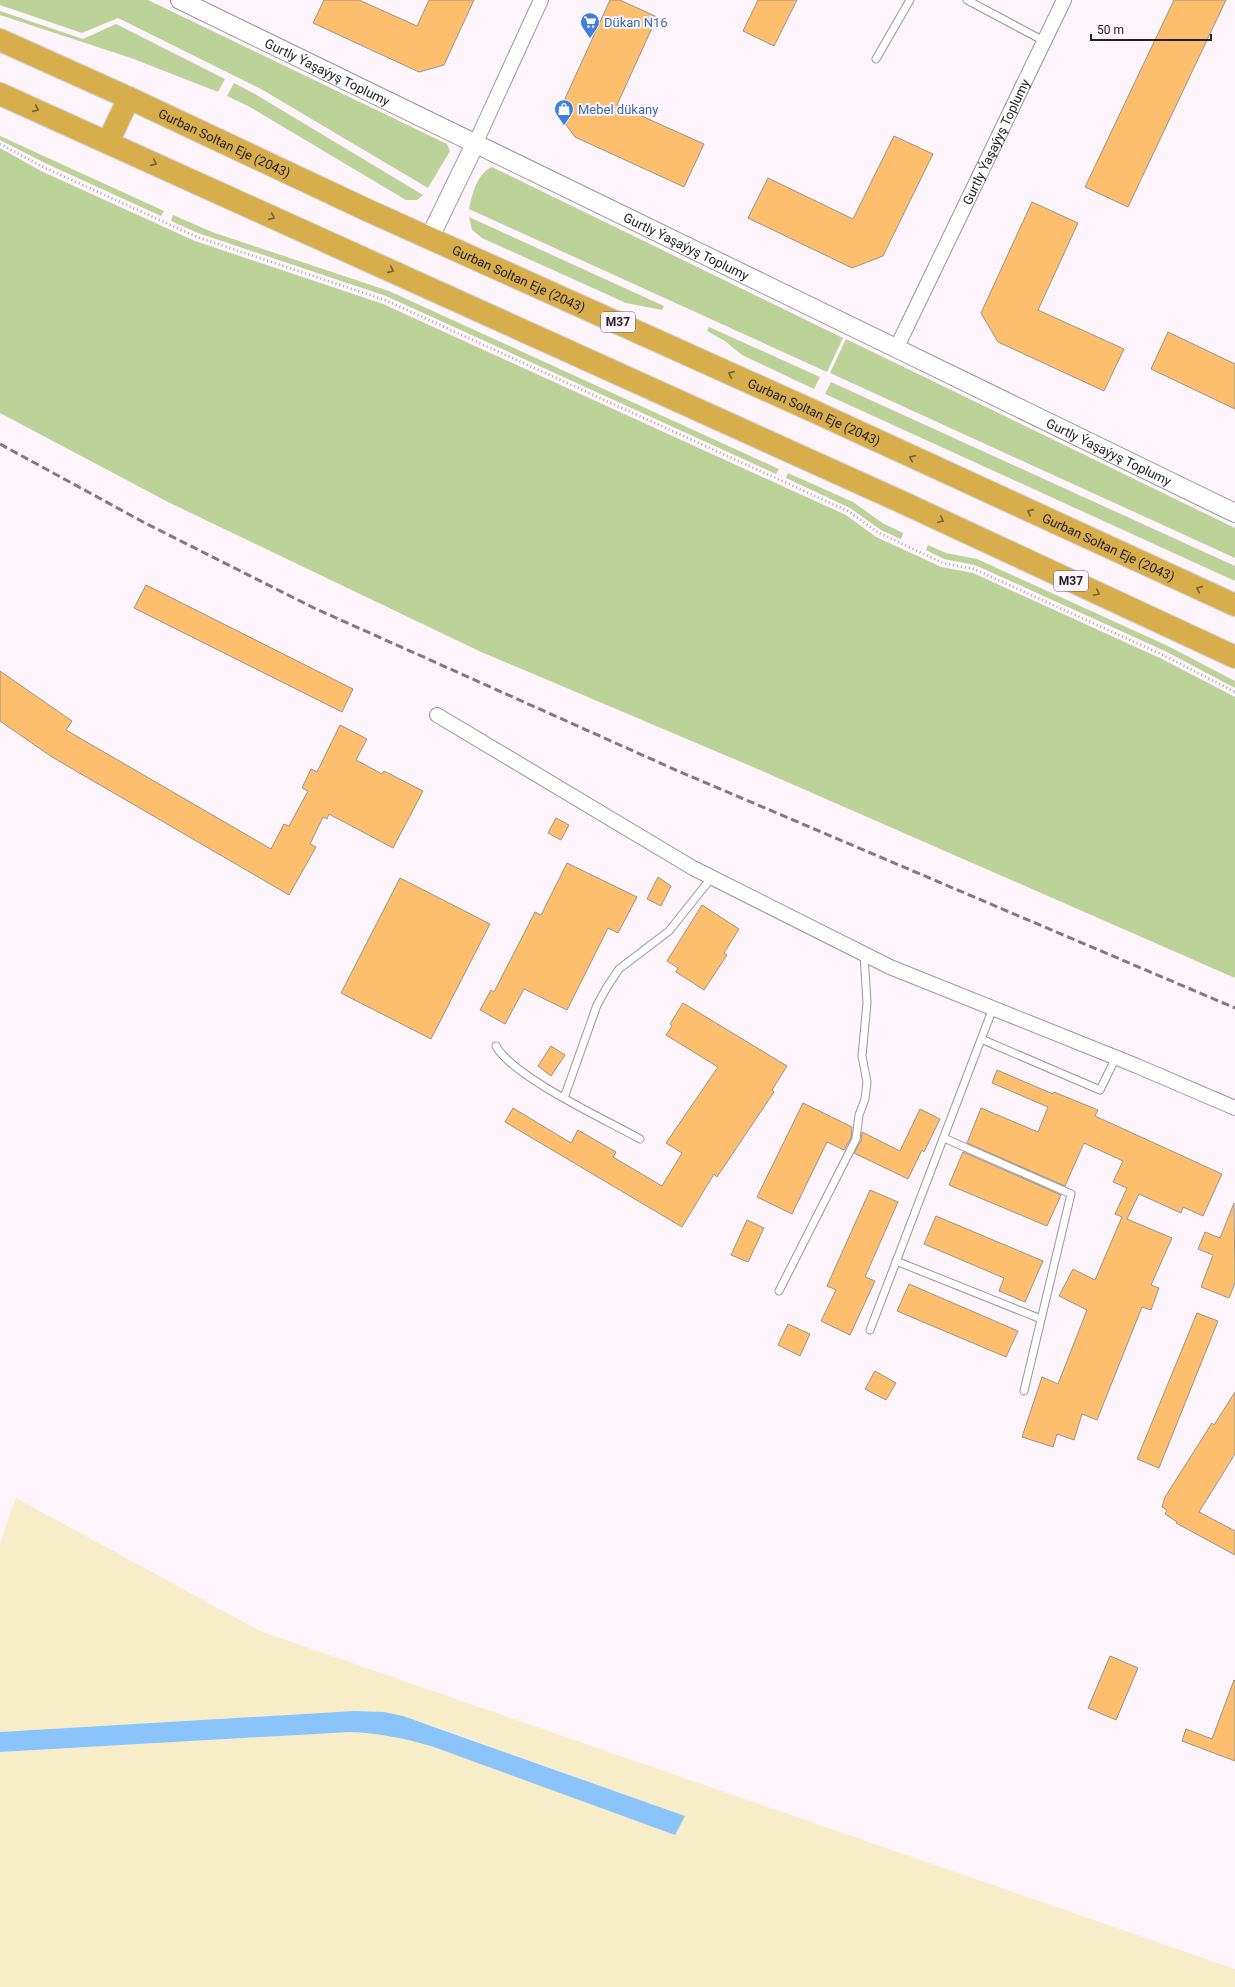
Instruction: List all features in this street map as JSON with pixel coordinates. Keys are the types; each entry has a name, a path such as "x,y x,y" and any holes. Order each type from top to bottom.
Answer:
{"highway":[{"name":"Gurban Soltan Eje (2043)","path":"0,40 129,98 367,210 430,237 1235,605"},
{"name":"M37","path":"0,94 906,504 1232,656"},
{"path":"108,142 129,98"}],"street":[{"name":"Gurtly Ýaşaýyş Toplumy","path":"180,0 896,349 1085,438 1235,513"},
{"path":"430,237 476,144 541,0"},
{"name":"Gurtly Ýaşaýyş Toplumy","path":"896,349 1064,0"},
{"path":"436,715 693,868 890,967 1116,1057 1235,1108"}],"lane":[{"path":"876,59 910,0"},
{"path":"967,0 1044,41"},
{"path":"564,1098 596,1005 606,987 619,969 669,931 712,878"},
{"path":"779,1291 856,1139 859,1115 865,1099 867,1082 862,1056 867,1003 864,954"},
{"path":"870,1330 993,1008"},
{"path":"981,1039 1100,1090 1116,1057"},
{"path":"496,1046 501,1055 516,1068 564,1098 640,1139"},
{"path":"944,1138 1071,1194 1024,1391"},
{"path":"896,1261 1041,1319"}],"path":[{"path":"0,144 43,167 196,237 385,300 848,511 878,533 943,563 974,569 1163,655 1235,692"}],"green space":[{"path":"0,0 148,0 447,144 450,151 428,188 261,89 118,18 82,33 0,5"},
{"path":"0,11 83,39 116,24 225,79 218,92 131,58 0,15"},
{"path":"234,83 255,94 423,195 417,200 406,200 248,106 227,96"},
{"path":"0,136 164,211 161,216 45,163 0,140"},
{"path":"0,148 41,171 195,241 383,304 846,515 876,537 941,567 973,573 1162,659 1235,697 1235,978 760,770 479,651 168,502 0,413"},
{"path":"492,167 843,338 827,372 469,209 479,179 482,174"},
{"path":"173,215 212,232 389,291 779,469 776,474 386,296 198,233 171,221"},
{"path":"469,217 664,306 662,310 626,303 482,238 472,230"},
{"path":"709,327 820,377 814,389 742,355 725,341 707,331"},
{"path":"846,339 1235,528 1235,558 830,373"},
{"path":"831,382 1235,566 1235,581 825,394"},
{"path":"788,473 853,502 884,524 903,533 901,539 881,530 850,508 786,478"},
{"path":"928,545 946,553 977,559 1168,646 1235,681 1235,688 1165,651 975,565 944,559 926,550"}],"sand":[{"path":"16,1498 260,1631 1235,1969 1235,1987 0,1987 0,1752 350,1732 375,1733 404,1738 685,1816 434,1726 384,1712 354,1711 0,1732 0,1543"}],"water":[{"path":"354,1711 384,1712 403,1716 685,1816 675,1835 431,1746 400,1738 371,1733 350,1732 0,1752 0,1732"}],"building":[{"path":"324,0 359,0 417,26 429,0 474,0 444,65 419,72 313,23"},
{"path":"610,0 620,0 657,17 617,105 704,144 684,187 575,137 558,114"},
{"path":"758,0 797,0 774,46 743,31"},
{"path":"1174,0 1226,0 1128,207 1085,187"},
{"path":"894,136 933,154 883,256 852,268 748,218 768,178 853,219"},
{"path":"1032,202 1078,223 1038,310 1124,349 1104,391 998,342 981,313"},
{"path":"1168,332 1235,364 1235,409 1151,369"},
{"path":"146,585 353,689 342,712 134,608"},
{"path":"0,671 72,721 66,730 271,849 284,824 289,826 308,791 302,788 311,769 317,772 340,725 367,739 356,760 382,774 384,771 423,791 393,848 329,814 327,819 323,817 310,844 316,847 289,895 52,757 0,721"},
{"path":"556,818 569,825 561,840 548,833"},
{"path":"567,863 637,897 618,933 608,928 567,1010 524,989 505,1024 480,1010 491,990 494,992 535,912 541,915"},
{"path":"658,877 671,886 661,906 647,899"},
{"path":"400,878 490,924 431,1039 341,993"},
{"path":"702,905 739,929 724,953 727,955 704,990 676,972 678,968 667,961"},
{"path":"683,1003 787,1066 772,1090 774,1092 717,1177 714,1174 682,1227 505,1122 513,1108 571,1143 578,1130 616,1152 613,1157 662,1186 682,1153 666,1143 718,1067 666,1035 672,1026 670,1024"},
{"path":"551,1046 565,1055 551,1076 538,1066"},
{"path":"997,1070 1053,1094 1054,1092 1098,1110 1095,1116 1222,1174 1203,1216 1183,1207 1181,1213 1139,1194 1127,1219 1172,1238 1151,1285 1159,1288 1151,1310 1142,1307 1097,1420 1082,1414 1074,1440 1057,1434 1053,1447 1022,1437 1042,1377 1058,1384 1087,1310 1059,1296 1073,1269 1095,1280 1122,1217 1115,1214 1127,1188 1113,1182 1123,1161 1084,1143 1065,1186 967,1143 981,1108 1038,1132 1048,1107 992,1083"},
{"path":"803,1103 852,1127 851,1138 844,1150 827,1142 792,1214 757,1197"},
{"path":"920,1109 940,1119 924,1152 922,1150 908,1179 854,1153 861,1141 862,1132 900,1151"},
{"path":"963,1152 1061,1195 1047,1226 949,1185"},
{"path":"870,1190 898,1202 865,1277 875,1281 850,1335 821,1321 836,1290 827,1286"},
{"path":"1234,1203 1235,1283 1229,1298 1201,1287 1213,1255 1198,1249 1205,1232 1220,1238"},
{"path":"936,1216 1043,1261 1025,1302 999,1291 1004,1278 924,1244"},
{"path":"747,1220 764,1228 748,1262 731,1255"},
{"path":"909,1284 1018,1331 1006,1357 897,1311"},
{"path":"1197,1313 1218,1321 1159,1468 1137,1459"},
{"path":"788,1324 810,1334 800,1356 778,1345"},
{"path":"875,1371 896,1383 886,1400 865,1389"},
{"path":"1235,1392 1235,1454 1199,1512 1235,1531 1235,1555 1176,1523 1177,1522 1165,1514 1167,1510 1162,1507 1165,1497 1212,1423 1214,1425"},
{"path":"1110,1656 1138,1668 1116,1720 1088,1708"},
{"path":"1234,1680 1235,1761 1182,1741 1186,1729 1212,1739"}],"railway":[{"path":"0,444 145,523 314,608 678,771 1235,1008"}],"place":[{"name":"Dükan N16","path":"590,39"},
{"name":"Mebel dükany","path":"564,126"}]}
